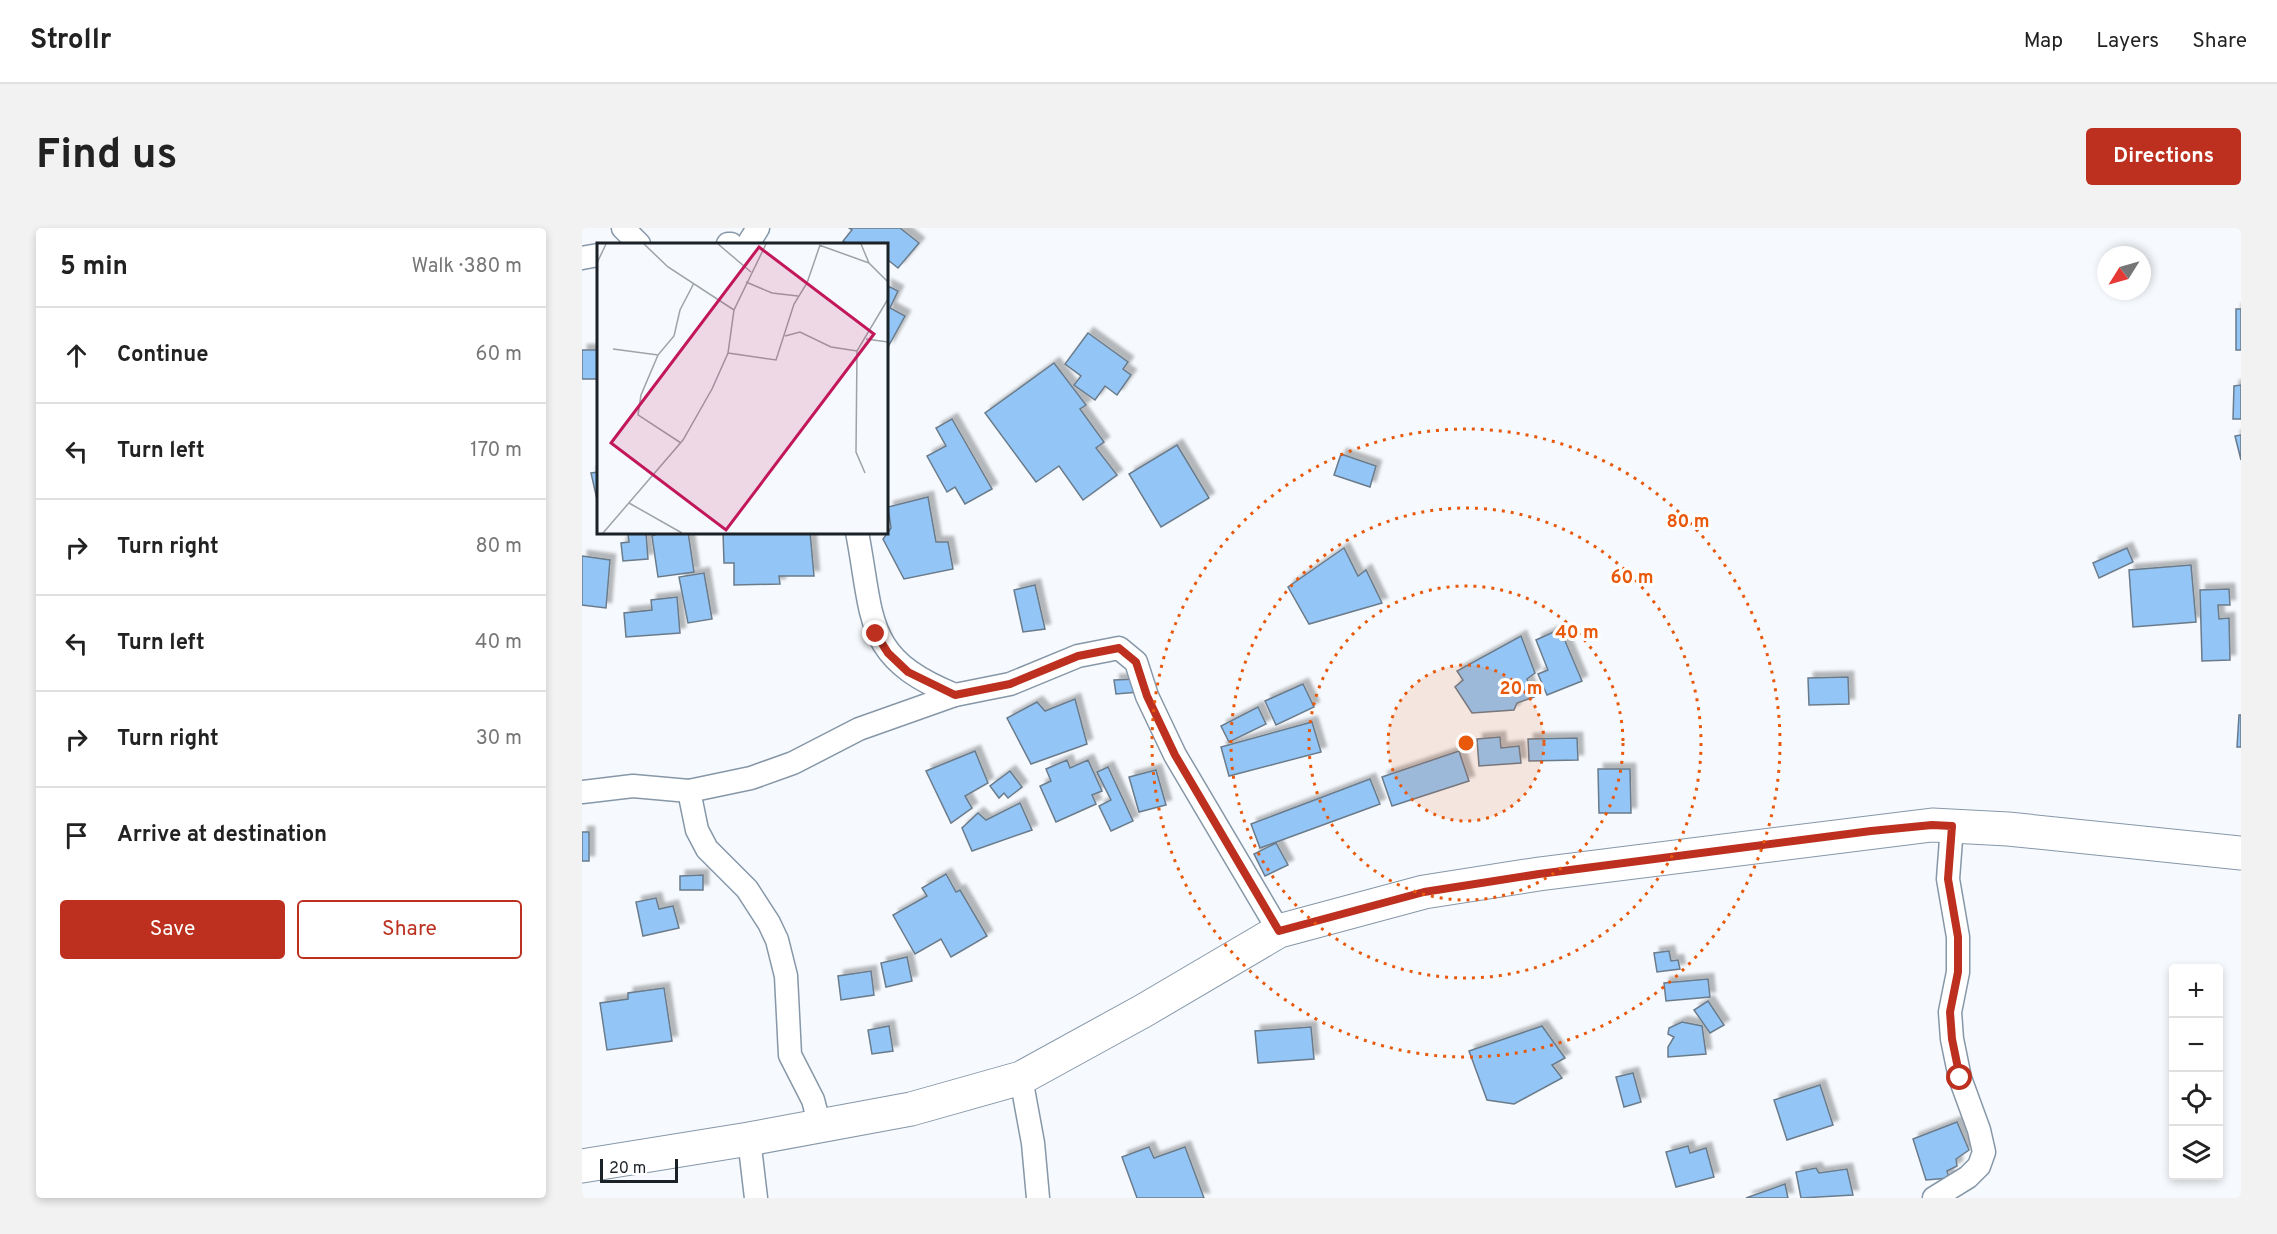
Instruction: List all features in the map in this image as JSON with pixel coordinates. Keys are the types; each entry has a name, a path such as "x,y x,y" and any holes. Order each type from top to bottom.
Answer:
{"main road":[{"path":"582,1166 749,1139 911,1109 1021,1078 1143,1011 1279,931 1424,892 1528,876 1932,825 2241,853"}],"street":[{"path":"623,228 638,243"},
{"path":"749,243 758,228"},
{"path":"582,258 597,255"},
{"path":"857,534 876,634 888,653 908,672 955,695"},
{"path":"582,792 633,786 689,791 740,781 782,767 859,729 955,695 1010,684 1078,656 1119,648 1136,662 1147,696 1175,755 1279,931"},
{"path":"689,791 691,812 707,849 747,889 777,940 786,976 790,1055 813,1100 820,1125"},
{"path":"1934,1198 1968,1177 1979,1166 1983,1152 1979,1130 1960,1078 1952,1039 1950,1012 1958,972 1958,937 1948,879 1952,826"},
{"path":"1021,1078 1033,1143 1038,1198"},
{"path":"749,1139 756,1198"}],"building":[{"path":"849,228 900,228 919,243 898,268 888,260 888,243 846,243 843,241 852,230"},
{"path":"888,286 898,291 890,308 905,316 888,347"},
{"path":"2236,309 2241,309 2241,350 2236,350"},
{"path":"1088,333 1128,362 1123,369 1131,375 1117,395 1105,386 1095,400 1074,385 1081,376 1065,364"},
{"path":"582,350 597,350 597,379 582,379"},
{"path":"1054,363 1086,405 1080,409 1104,442 1096,448 1117,475 1083,500 1059,466 1036,482 985,413"},
{"path":"2241,385 2241,419 2233,419 2234,386"},
{"path":"952,419 992,489 965,504 955,487 947,492 927,456 946,446 936,428"},
{"path":"2241,435 2241,460 2235,436"},
{"path":"1177,445 1209,498 1161,527 1129,474"},
{"path":"1341,454 1376,466 1370,487 1334,475"},
{"path":"597,472 597,500 591,473"},
{"path":"928,497 936,542 948,542 953,569 904,579 883,539 891,528 888,507"},
{"path":"628,534 646,534 648,559 623,561 621,543 629,542"},
{"path":"688,534 694,572 658,577 652,536"},
{"path":"723,534 810,534 814,576 779,576 780,584 734,585 734,563 724,563"},
{"path":"1344,548 1358,576 1366,570 1382,603 1309,624 1288,587"},
{"path":"2127,548 2133,562 2099,578 2093,563"},
{"path":"582,556 610,560 606,608 582,605"},
{"path":"2191,565 2196,622 2133,627 2129,570"},
{"path":"704,573 712,619 688,623 679,577"},
{"path":"1035,585 1045,629 1023,632 1014,590"},
{"path":"2229,589 2230,605 2218,605 2219,619 2229,618 2230,660 2202,661 2200,590"},
{"path":"677,597 680,633 626,637 624,613 652,610 651,600"},
{"path":"1560,629 1582,681 1547,695 1538,674 1548,670 1536,640"},
{"path":"1521,636 1535,673 1527,679 1534,697 1517,703 1514,710 1472,713 1455,687 1463,680 1457,671"},
{"path":"1848,677 1849,704 1809,705 1808,678"},
{"path":"1138,679 1139,692 1116,694 1114,680"},
{"path":"1303,684 1314,707 1276,725 1265,701"},
{"path":"1075,699 1087,744 1031,764 1007,718 1037,702 1045,711"},
{"path":"1258,707 1266,724 1229,742 1221,726"},
{"path":"2239,715 2241,715 2241,747 2237,747"},
{"path":"1312,722 1321,752 1229,776 1221,747"},
{"path":"1500,737 1501,748 1519,746 1521,763 1479,766 1477,739"},
{"path":"1577,738 1578,760 1529,761 1528,739"},
{"path":"975,751 988,783 965,796 972,808 951,823 926,771"},
{"path":"1459,751 1469,781 1392,806 1382,777"},
{"path":"1067,760 1070,768 1088,760 1102,791 1092,795 1096,804 1056,822 1040,786 1051,781 1046,769"},
{"path":"1108,767 1133,821 1111,831 1099,806 1111,800 1097,772"},
{"path":"1598,769 1630,769 1631,813 1599,813"},
{"path":"1156,770 1166,805 1139,812 1129,777"},
{"path":"1010,771 1022,787 1008,798 1004,793 999,798 990,786"},
{"path":"1370,779 1380,804 1260,848 1251,824"},
{"path":"1020,803 1032,830 972,851 962,828 978,813 986,820"},
{"path":"582,832 589,832 589,861 582,861"},
{"path":"1276,843 1288,865 1265,876 1254,854"},
{"path":"946,874 956,892 960,890 987,936 951,957 941,939 915,954 893,915 927,896 922,888"},
{"path":"703,875 703,890 680,890 680,876"},
{"path":"656,898 659,909 673,906 679,928 643,936 636,902"},
{"path":"1669,951 1671,961 1678,960 1680,969 1657,972 1654,953"},
{"path":"907,957 912,981 886,987 881,963"},
{"path":"871,971 874,995 841,1000 838,976"},
{"path":"1708,979 1710,997 1666,1001 1664,983"},
{"path":"664,988 672,1041 607,1050 600,1003 628,999 628,993"},
{"path":"1708,1001 1724,1025 1710,1033 1694,1010"},
{"path":"1682,1022 1702,1026 1706,1054 1668,1057 1668,1047 1674,1037 1668,1034 1669,1028"},
{"path":"889,1026 893,1051 872,1054 868,1030"},
{"path":"1542,1026 1565,1058 1552,1065 1562,1078 1514,1104 1487,1100 1469,1051"},
{"path":"1311,1027 1314,1059 1258,1063 1255,1031"},
{"path":"1633,1073 1641,1102 1624,1107 1616,1077"},
{"path":"1820,1085 1833,1125 1787,1140 1774,1100"},
{"path":"1957,1122 1969,1150 1956,1159 1957,1166 1947,1171 1949,1178 1926,1180 1913,1139"},
{"path":"1688,1146 1690,1153 1706,1148 1714,1177 1676,1187 1666,1152"},
{"path":"1149,1147 1154,1158 1185,1147 1204,1198 1137,1198 1122,1157"},
{"path":"1816,1168 1819,1173 1847,1169 1853,1195 1801,1198 1796,1172"},
{"path":"1785,1184 1788,1198 1746,1198"}],"route":[{"path":"876,634 888,653 908,672 926,683 955,695 1010,684 1078,656 1119,648 1136,662 1147,696 1175,755 1279,931 1424,892 1539,874 1871,831 1932,825 1952,826 1948,879 1958,937 1958,972 1950,1012 1952,1039 1960,1078"}]}
